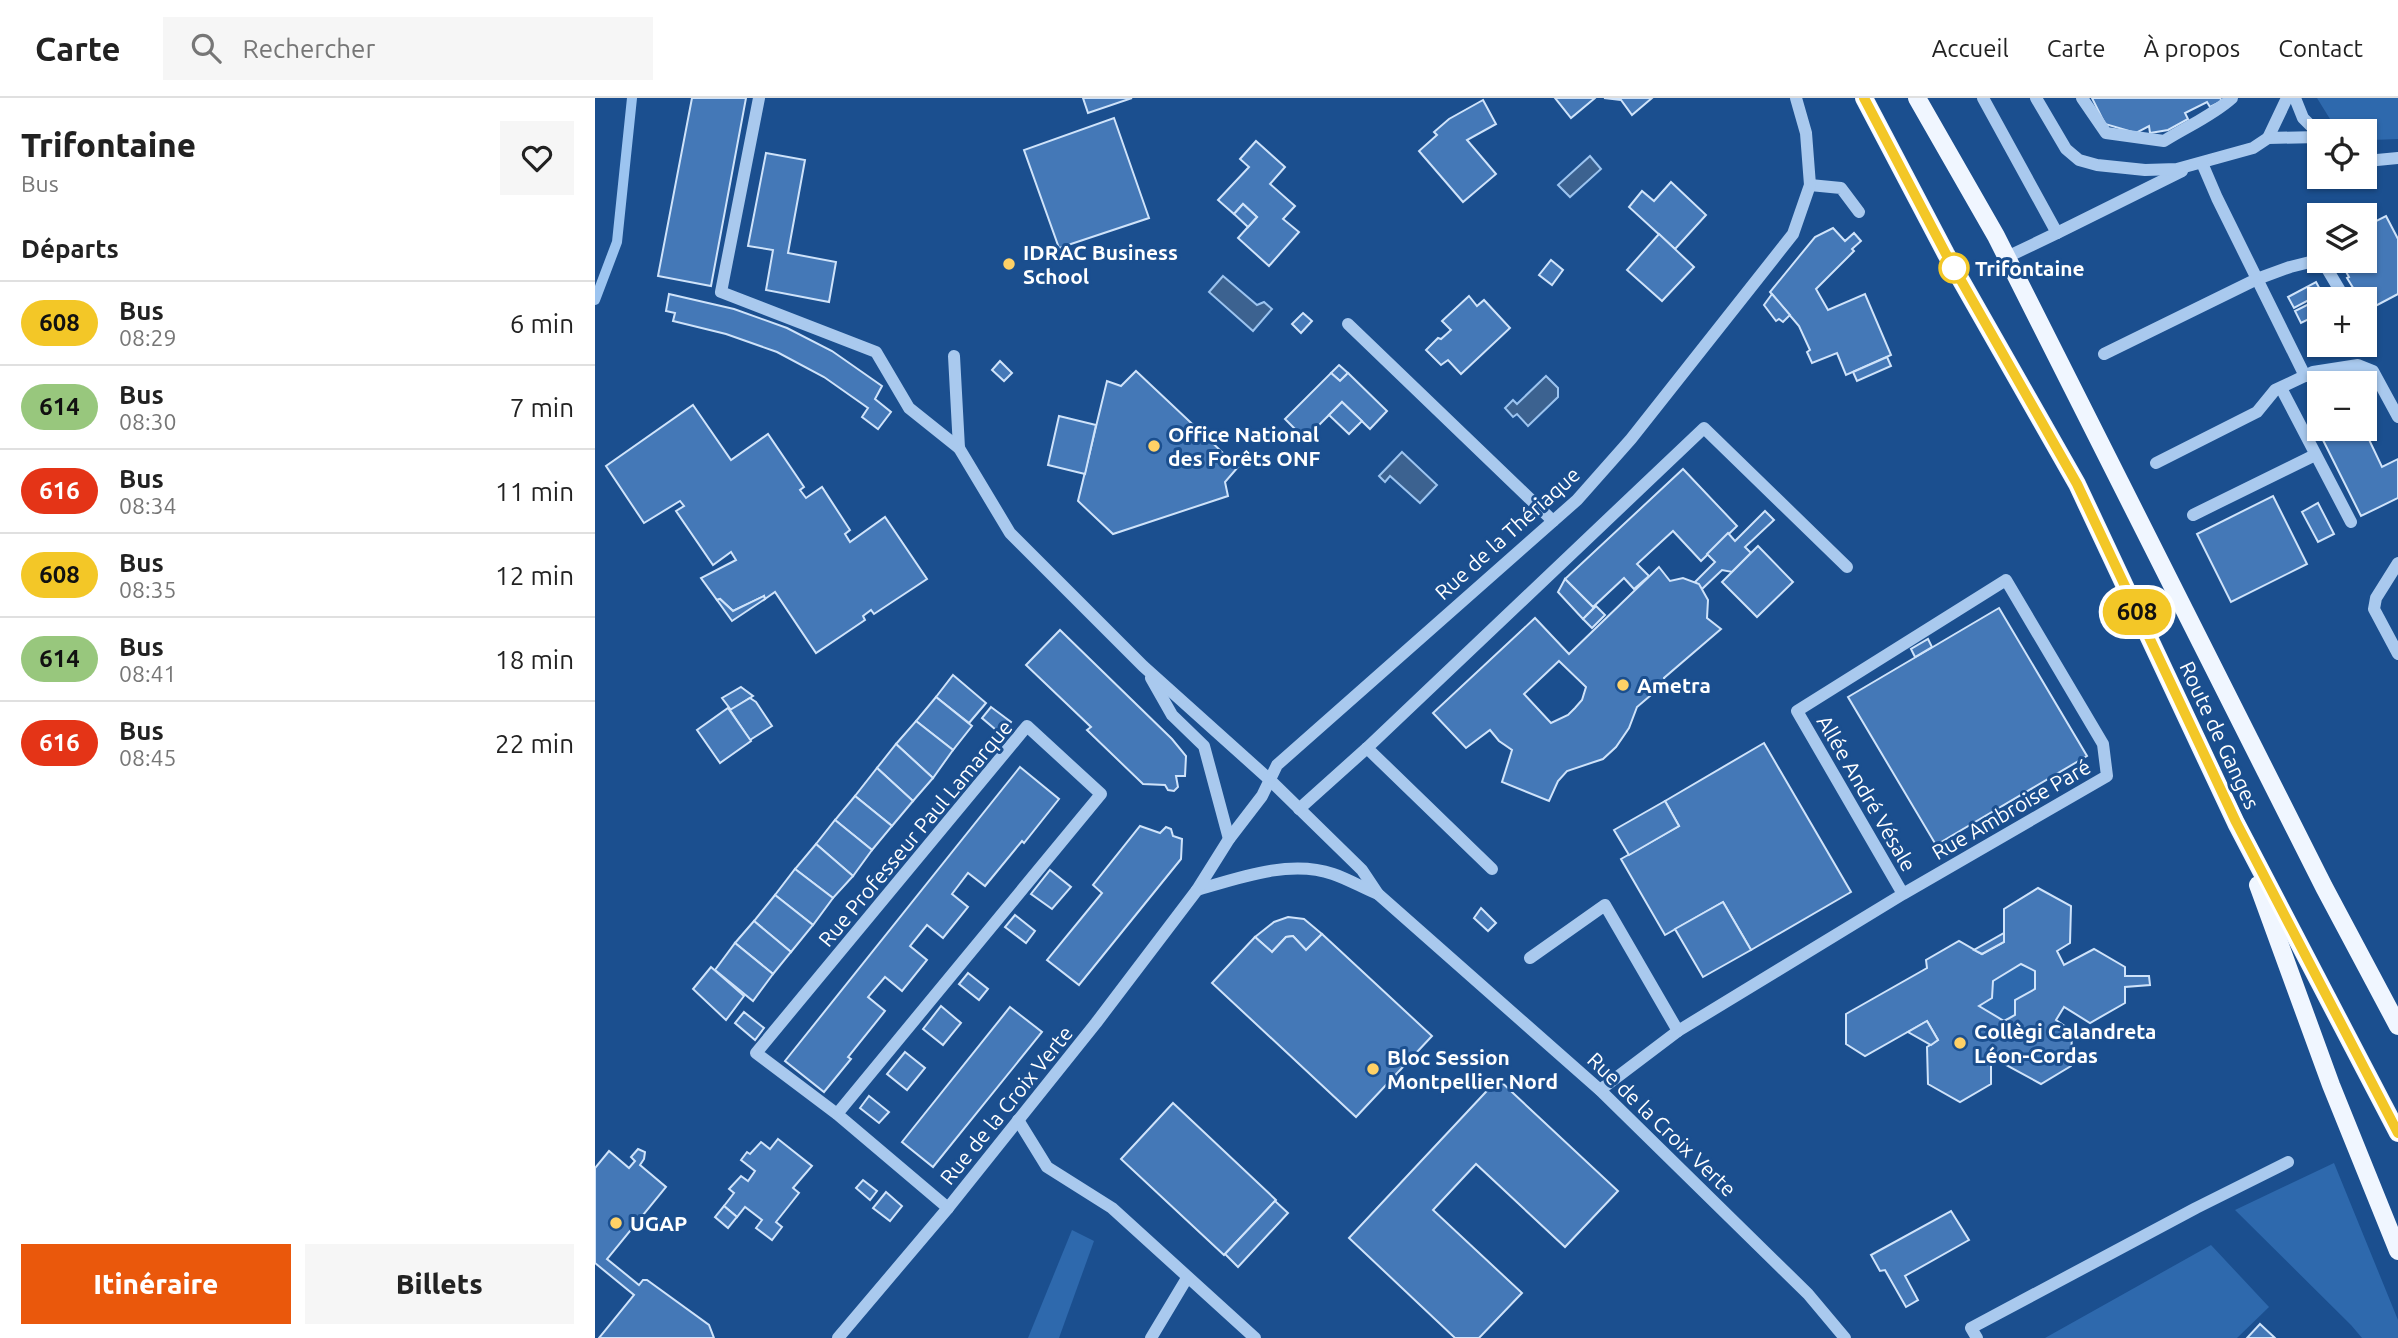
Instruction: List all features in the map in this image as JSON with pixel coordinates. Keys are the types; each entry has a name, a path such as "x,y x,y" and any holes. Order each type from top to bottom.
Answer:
{"main road":[{"name":"Route de Ganges","path":"1864,98 1946,254 2077,484 2236,822 2398,1133"},
{"name":"Route de Ganges","path":"1917,98 2007,257 2324,887 2398,1026"},
{"path":"2236,822 2331,1086 2398,1251"},
{"path":"2324,887 2398,1000"}],"street":[{"path":"759,98 721,292 876,352 909,408 959,448"},
{"name":"Rue de la Thériaque","path":"1270,780 1277,765 1294,747 1577,500 1631,439 1793,234 1810,185 1806,133 1796,98"},
{"path":"1983,98 2057,233"},
{"path":"2036,98 2066,149 2079,160 2124,169 2177,169 2253,148 2268,138 2307,136"},
{"path":"2082,98 2106,133 2164,141 2232,98"},
{"path":"2268,138 2287,98"},
{"path":"2295,98 2307,122"},
{"path":"2377,160 2398,158"},
{"path":"2007,257 2197,164"},
{"path":"2197,164 2305,376"},
{"path":"1810,185 1841,188 1859,212"},
{"path":"2104,354 2257,279 2310,262 2326,267 2338,287"},
{"path":"1348,324 1553,521"},
{"path":"954,356 959,448"},
{"path":"2156,463 2257,412 2275,390 2313,372 2358,365 2373,371 2398,417"},
{"path":"2281,388 2351,522"},
{"path":"1299,809 1367,748 1704,428 1847,567"},
{"name":"Rue de la Croix Verte","path":"959,448 1010,533 1143,666 1270,780 1361,870 1378,894 1599,1090 1808,1294 1845,1338"},
{"path":"2193,515 2315,455"},
{"path":"2398,563 2375,598 2374,609 2398,654"},
{"name":"Rue Ambroise Paré","path":"1599,1090 1678,1031 1903,894 2107,776 2103,744 2006,580 1797,711"},
{"name":"Rue de la Croix Verte","path":"1143,666 1172,715 1204,746 1229,839"},
{"name":"Allée André Vésale","path":"1797,711 1903,894"},
{"name":"Rue Professeur Paul Lamarque","path":"837,1114 1101,794 1027,726 756,1053 837,1114 948,1208"},
{"path":"1367,748 1492,869"},
{"name":"Rue de la Croix Verte","path":"838,1338 948,1208 1096,1023 1197,891 1229,839 1262,796 1270,780"},
{"name":"Rue de la Croix Verte","path":"1197,891 1267,872 1300,869 1332,873 1378,894"},
{"path":"1530,958 1605,905 1678,1031"},
{"path":"1018,1120 1047,1167 1112,1208 1255,1338"},
{"path":"1977,1338 1972,1328 2288,1162"},
{"path":"1155,1336 1187,1278"}],"shaded area":[{"path":"2317,98 2398,98 2398,139 2377,140 2377,119 2330,119"},
{"path":"1590,156 1601,169 1570,197 1558,185"},
{"path":"1223,276 1257,305 1264,302 1272,309 1253,331 1209,292"},
{"path":"1546,376 1558,388 1558,397 1528,426 1517,414 1513,417 1505,408 1513,400 1517,404"},
{"path":"1402,452 1437,485 1420,503 1390,476 1385,482 1379,476"},
{"path":"2021,964 2035,971 2035,989 2015,1000 2015,1015 2004,1021 1979,1006 1993,981"},
{"path":"2334,1163 2398,1320 2398,1338 2362,1338 2235,1210"},
{"path":"1072,1230 1094,1241 1059,1338 1028,1338"},
{"path":"2211,1245 2269,1307 2237,1338 2045,1338"}],"building":[{"path":"692,98 746,98 711,286 658,276"},
{"path":"1083,98 1132,98 1088,113"},
{"path":"1555,98 1595,98 1571,118"},
{"path":"1604,98 1652,98 1632,115 1621,100"},
{"path":"2092,98 2220,98 2222,101 2210,107 2207,102 2185,113 2188,119 2168,130 2150,133 2149,126 2136,133 2105,124"},
{"path":"1483,100 1496,124 1467,140 1496,174 1463,202 1419,151 1437,135 1434,132 1449,119"},
{"path":"1114,118 1149,218 1059,248 1024,150"},
{"path":"1256,141 1285,167 1270,184 1295,206 1283,219 1299,232 1269,266 1238,238 1257,217 1243,204 1234,214 1218,200 1249,167 1240,159"},
{"path":"766,153 805,160 788,253 836,262 829,302 766,290 773,250 748,246"},
{"path":"1671,182 1706,215 1675,249 1629,207 1642,191 1654,201"},
{"path":"1243,204 1257,217 1248,227 1234,214"},
{"path":"2386,216 2398,239 2398,294 2377,305 2377,287 2353,287 2347,273 2377,273 2377,220"},
{"path":"1833,228 1845,241 1854,233 1861,241 1816,289 1828,310 1865,294 1891,355 1846,375 1837,353 1812,363 1807,352 1810,350 1799,326 1770,292 1815,237"},
{"path":"1659,234 1694,267 1662,301 1627,270"},
{"path":"1551,260 1563,270 1552,285 1539,275"},
{"path":"2316,282 2319,287 2307,287 2307,301 2294,308 2288,297"},
{"path":"669,294 734,309 787,328 832,351 882,386 875,399 891,412 878,429 862,417 868,408 824,377 777,352 726,334 673,321 675,313 666,311"},
{"path":"1772,294 1790,315 1783,322 1779,319 1776,321 1764,305"},
{"path":"1469,296 1477,306 1484,300 1510,328 1461,374 1448,360 1441,365 1426,350 1451,330 1442,321"},
{"path":"2307,305 2307,320 2301,323 2295,311"},
{"path":"1303,313 1312,321 1301,333 1292,324"},
{"path":"1887,357 1891,366 1857,381 1853,372"},
{"path":"1000,361 1012,373 1004,381 992,370"},
{"path":"1339,365 1348,373 1340,381 1331,373"},
{"name":"Office National des Forêts ONF","path":"1136,371 1238,467 1225,482 1228,496 1113,534 1078,501 1107,381 1121,386"},
{"path":"1331,373 1340,381 1348,373 1387,411 1370,429 1342,402 1305,439 1285,419"},
{"path":"1342,402 1362,421 1349,434 1329,415"},
{"path":"693,405 731,460 768,434 804,487 800,490 806,498 822,487 850,530 845,534 850,542 885,517 927,579 874,614 871,610 863,616 865,620 816,653 775,592 765,599 764,596 733,611 720,599 717,600 701,578 736,560 731,552 713,565 676,511 684,506 680,501 644,523 606,466"},
{"path":"1059,416 1096,425 1085,474 1048,465"},
{"path":"2324,441 2370,441 2382,467 2398,459 2398,498 2361,516"},
{"path":"1683,469 1737,526 1701,561 1673,531 1637,564 1649,576 1634,589 1624,578 1593,607 1565,579"},
{"path":"2273,496 2307,564 2231,602 2197,534"},
{"path":"2318,503 2334,534 2318,542 2302,512"},
{"path":"1765,511 1774,520 1745,547 1751,553 1732,572 1722,570 1702,589 1695,582 1715,562 1707,554 1728,533 1735,541"},
{"path":"1758,546 1793,582 1757,617 1722,582"},
{"name":"Ametra","path":"1659,567 1670,581 1683,578 1699,584 1708,600 1707,618 1721,629 1664,678 1665,683 1637,707 1629,728 1616,747 1603,759 1567,771 1558,781 1549,801 1502,782 1512,750 1490,730 1466,748 1433,713 1535,618 1569,654","holes":["1559,661 1586,687 1582,700 1575,708 1568,715 1551,723 1524,694"]},
{"path":"1565,579 1593,607 1596,606 1583,619 1558,592"},
{"path":"764,596 765,599 732,621 717,600 720,599 733,611"},
{"path":"1596,606 1605,615 1592,628 1583,619"},
{"path":"1999,608 2087,756 1936,845 1848,697"},
{"path":"1060,630 1172,739 1186,756 1185,776 1176,776 1178,787 1174,791 1168,790 1165,785 1143,784 1087,730 1091,727 1026,665"},
{"path":"1928,639 1932,647 1915,657 1911,649"},
{"path":"953,675 986,703 969,723 936,697"},
{"path":"741,687 753,696 731,710 722,698"},
{"path":"936,697 972,726 953,750 916,721"},
{"path":"750,698 756,702 772,726 750,740 730,710"},
{"path":"991,707 1011,722 1002,735 982,718"},
{"path":"728,708 751,741 720,763 697,730"},
{"path":"916,721 953,750 933,778 896,744"},
{"path":"1764,743 1851,892 1751,950 1723,902 1665,935 1621,859 1679,826 1665,801"},
{"path":"896,744 933,778 913,801 877,768"},
{"path":"1020,767 1059,799 985,886 968,873 952,894 968,907 943,938 927,925 910,946 927,960 902,991 885,977 868,997 885,1011 824,1092 785,1061"},
{"path":"877,768 913,801 892,826 855,796"},
{"path":"855,796 892,826 872,850 835,820"},
{"path":"1665,801 1679,826 1629,855 1614,830"},
{"path":"835,820 872,850 853,876 816,844"},
{"path":"1140,826 1160,833 1166,827 1171,829 1173,836 1182,839 1181,859 1079,985 1047,960 1102,893 1093,885"},
{"path":"816,844 853,876 833,898 795,869"},
{"path":"795,869 833,898 813,925 775,895"},
{"path":"1050,870 1071,887 1052,909 1031,894"},
{"path":"2038,888 2071,906 2070,943 2057,951 2064,965 2094,949 2125,967 2125,976 2149,976 2150,985 2125,987 2125,1003 2090,1023 2064,1007 2056,1020 2072,1031 2071,1066 2041,1084 2006,1065 2007,1052 1991,1053 1991,1084 1960,1102 1928,1084 1927,1047 1938,1040 1927,1021 1865,1056 1846,1044 1846,1014 1927,968 1926,960 1959,941 1982,954 2004,942 2004,909","holes":["2021,964 2035,971 2035,989 2015,1000 2015,1015 2004,1021 1979,1006 1992,998 1993,981"]},
{"path":"775,895 813,925 791,952 754,921"},
{"path":"1723,902 1751,950 1703,977 1675,929"},
{"path":"1481,908 1496,923 1488,931 1474,918"},
{"path":"1015,915 1035,931 1026,943 1005,927"},
{"path":"1288,917 1304,919 1322,934 1306,950 1293,936 1286,937 1272,952 1255,937 1274,922"},
{"path":"754,921 791,952 773,974 735,943"},
{"path":"2004,933 2004,942 1982,954 1974,950"},
{"path":"1322,934 1432,1036 1356,1117 1212,983 1255,937 1272,952 1286,937 1293,936 1306,950"},
{"path":"735,943 773,974 753,1001 715,970"},
{"path":"711,967 744,996 726,1020 693,989"},
{"path":"968,973 988,989 979,1000 959,984"},
{"path":"941,1006 961,1023 943,1045 923,1029"},
{"path":"1010,1007 1042,1032 933,1167 902,1142"},
{"path":"744,1012 764,1028 755,1040 735,1023"},
{"path":"1927,1021 1938,1040 1931,1045 1908,1032"},
{"path":"905,1052 925,1068 907,1090 887,1074"},
{"path":"1498,1079 1618,1191 1565,1247 1476,1164 1433,1210 1522,1293 1479,1338 1455,1338 1349,1238"},
{"path":"869,1096 889,1112 879,1123 860,1108"},
{"path":"1173,1103 1276,1200 1224,1255 1121,1159"},
{"path":"778,1139 812,1166 793,1188 799,1193 776,1222 782,1227 772,1240 756,1228 762,1220 745,1207 737,1217 724,1206 734,1193 729,1189 741,1176 748,1181 755,1171 741,1160 747,1152 750,1154 761,1142 770,1149"},
{"name":"UGAP","path":"638,1149 645,1152 640,1165 666,1187 607,1259 639,1285 643,1280 647,1280 709,1325 714,1338 599,1338 634,1295 595,1263 595,1168 609,1151 629,1168 635,1161 631,1157"},
{"path":"863,1180 877,1191 870,1200 856,1188"},
{"path":"886,1192 902,1206 890,1221 873,1208"},
{"path":"1275,1201 1288,1213 1238,1267 1225,1254"},
{"path":"724,1206 737,1217 728,1228 715,1217"},
{"path":"1951,1211 1969,1240 1905,1276 1918,1300 1906,1307 1885,1270 1880,1271 1871,1255"},
{"path":"2260,1324 2275,1338 2247,1338"}],"waterway":[{"path":"595,300 617,242 632,98"}],"bus line":[{"name":"608","path":"1864,98 1946,254 2077,484 2236,822 2398,1133"}],"place":[{"name":"IDRAC Business School","path":"1009,264"},
{"name":"Trifontaine","path":"1954,268"},
{"name":"Office National des Forêts ONF","path":"1154,446"},
{"name":"Ametra","path":"1623,685"},
{"name":"Collègi Calandreta Léon-Cordas","path":"1960,1043"},
{"name":"Bloc Session Montpellier Nord","path":"1373,1069"},
{"name":"UGAP","path":"616,1223"}]}
